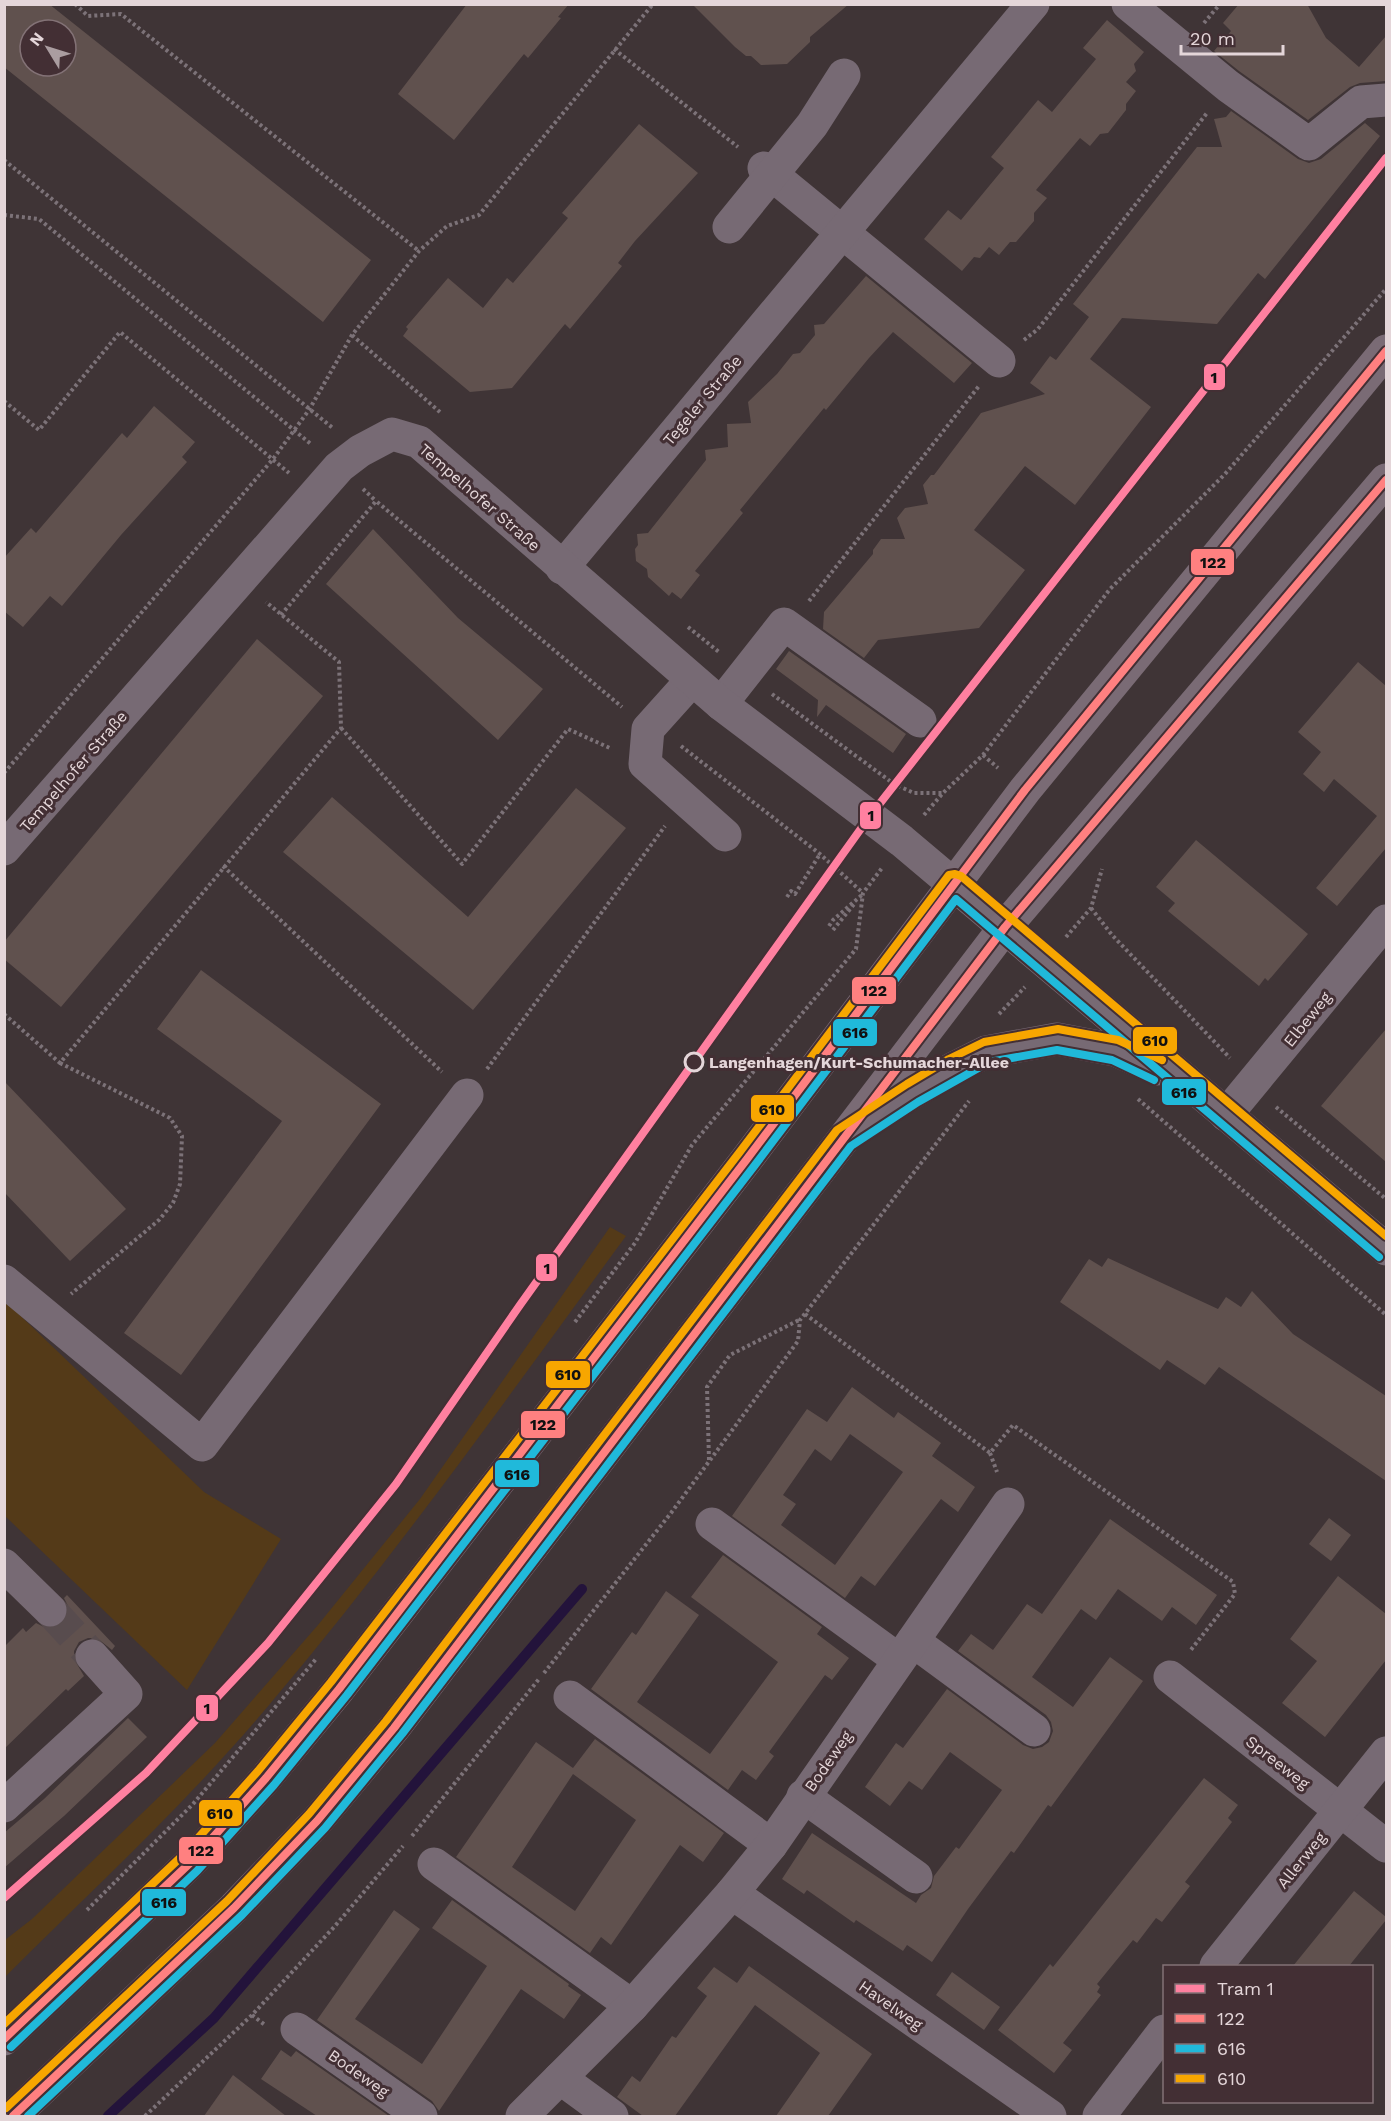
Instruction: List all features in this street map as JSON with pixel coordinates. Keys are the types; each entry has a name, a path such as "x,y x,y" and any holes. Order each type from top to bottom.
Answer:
{"main road":[{"path":"4,2039 190,1863 273,1769 339,1689 726,1187 1025,790 1386,351"},
{"path":"13,2116 234,1908 316,1821 394,1728 1005,927 1386,480"}],"street":[{"name":"Tegeler Straße","path":"562,568 1033,4"},
{"path":"1128,4 1228,86 1309,144 1361,102 1386,100"},
{"path":"729,227 761,165 812,125 844,75"},
{"path":"761,165 999,361"},
{"name":"Tempelhofer Straße","path":"4,849 339,467 360,451 392,434 419,442 721,704 902,841 1005,927 1053,953 1190,1084 1386,1249"},
{"path":"721,704 784,624 920,721"},
{"path":"692,680 648,729 645,764 725,835"},
{"name":"Elbeweg","path":"1226,1115 1386,921"},
{"path":"844,1138 912,1093 986,1052 1057,1039 1114,1050 1190,1084"},
{"path":"4,1281 202,1445 467,1095"},
{"name":"Bodeweg","path":"522,2116 632,2006 732,1893 771,1845 1008,1504"},
{"path":"712,1524 906,1651 1034,1730"},
{"path":"4,1564 50,1611"},
{"path":"4,1806 126,1694 92,1656"},
{"name":"Spreeweg","path":"1170,1677 1386,1846"},
{"path":"570,1697 771,1845"},
{"name":"Allerweg","path":"1217,1965 1386,1753"},
{"path":"803,1796 915,1877"},
{"path":"434,1864 632,2006"},
{"name":"Havelweg","path":"732,1893 1050,2116"},
{"name":"Bodeweg","path":"284,2029 421,2116"},
{"path":"1099,2116 1163,2032"},
{"path":"560,2078 612,2116"}],"path":[{"path":"75,4 88,16 121,14 419,251"},
{"path":"4,773 273,459 309,410 352,335 419,251 447,226 479,215 653,4"},
{"path":"614,49 761,165"},
{"path":"4,160 309,410"},
{"path":"4,215 39,219 295,430"},
{"path":"833,930 902,841 943,793 982,755 1110,589 1225,474 1386,289"},
{"path":"4,401 39,430 120,332 314,495"},
{"path":"281,615 376,501 648,729 675,741 820,854 863,893"},
{"path":"240,580 339,663 341,728 462,864 568,729 645,764"},
{"path":"682,622 745,674 894,784 914,793 943,793"},
{"path":"60,1063 341,728"},
{"path":"224,866 467,1095 668,823"},
{"path":"789,898 791,891 795,894 820,854"},
{"path":"998,1014 1018,996 1091,908 1102,866"},
{"path":"829,926 863,893"},
{"path":"570,1328 635,1243 692,1145 856,949 863,893"},
{"path":"4,1014 60,1063 170,1118 182,1136 180,1184 173,1203 159,1220 46,1316"},
{"path":"709,1460 707,1387 730,1355 800,1320 975,1092"},
{"path":"1136,1098 1386,1315"},
{"path":"805,1314 990,1453 1012,1425 1233,1582 1235,1594 1170,1677"},
{"path":"411,1837 649,1540 798,1341 800,1320"},
{"path":"85,1911 193,1804 323,1650"},
{"path":"145,2116 252,2015 335,1926 404,1846"},
{"path":"252,2015 284,2029"}],"shaded area":[{"path":"610,1227 626,1236 452,1474 362,1591 269,1705 206,1776 5,1977 5,1940 32,1919 215,1743 318,1625 420,1499"},
{"path":"4,1300 204,1492 281,1539 187,1690 5,1516"}],"building":[{"path":"4,4 49,4 67,18 18,18 18,78 78,78 78,27 371,260 323,322 4,67"},
{"path":"467,4 569,4 558,17 561,18 528,58 524,54 454,140 398,94"},
{"path":"692,4 849,4 810,37 810,42 787,64 761,65 735,47"},
{"path":"1239,4 1307,4 1326,38 1359,67 1386,36 1386,81 1360,83 1350,87 1308,120 1214,51 1231,31 1223,23"},
{"path":"1107,20 1144,52 1134,64 1136,71 1126,82 1136,91 1126,104 1126,110 1108,133 1100,134 1090,146 1080,138 1036,190 1047,198 1034,213 1034,221 1016,242 1010,242 999,255 989,247 980,258 974,257 962,271 924,239 948,210 961,220 1004,168 991,157 1038,100 1052,112 1096,59 1083,48"},
{"path":"1231,111 1298,159 1309,163 1321,159 1365,123 1380,136 1265,279 1258,273 1217,324 1122,318 1090,359 1151,407 1075,505 1025,466 974,530 1025,570 979,628 878,640 864,658 823,629 824,612 873,554 873,550 881,539 905,539 897,518 905,508 928,504 923,485 931,475 934,475 981,413 1045,394 1030,383 1050,356 1056,360 1089,317 1073,304 1197,147 1222,147 1214,119 1226,117"},
{"path":"639,124 698,173 635,241 618,263 622,266 570,329 565,324 512,388 470,392 403,336 408,329 406,327 448,278 483,308 507,278 513,283 568,218 562,213"},
{"path":"866,276 972,363 954,383 893,332 826,410 824,408 740,510 743,513 695,571 700,575 681,599 672,592 669,596 648,577 647,569 636,561 637,534 648,533 706,460 705,450 728,447 727,424 751,423 748,402 777,374 793,354 800,353 815,335 814,325 824,324"},
{"path":"154,406 195,442 182,457 187,462 121,535 62,606 50,596 23,627 4,611 4,558 31,528 36,533 122,433 127,438"},
{"path":"373,529 458,618 543,689 498,740 326,584"},
{"path":"257,639 323,696 61,1007 4,959 4,942"},
{"path":"789,651 906,734 893,753 826,705 817,717 818,700 776,669"},
{"path":"1358,662 1386,686 1386,848 1337,906 1316,888 1377,816 1334,779 1324,792 1303,774 1321,752 1298,732"},
{"path":"576,788 626,828 473,1010 283,852 332,797 468,917"},
{"path":"1196,840 1308,934 1268,981 1265,978 1259,986 1168,911 1175,903 1156,887"},
{"path":"201,970 381,1104 181,1375 124,1333 282,1121 157,1029"},
{"path":"1386,1029 1386,1162 1321,1106"},
{"path":"4,1081 126,1209 70,1261 4,1192"},
{"path":"1108,1258 1218,1309 1226,1297 1241,1307 1252,1291 1293,1334 1386,1396 1386,1481 1219,1367 1205,1385 1167,1360 1160,1370 1060,1302 1089,1259 1102,1267"},
{"path":"852,1387 894,1418 898,1412 941,1443 932,1456 975,1487 958,1512 941,1499 875,1586 861,1576 845,1598 732,1516 807,1409 827,1422","holes":["850,1434 903,1472 835,1565 781,1525 796,1504 783,1495 815,1449 831,1461"]},
{"path":"1329,1518 1351,1535 1331,1561 1309,1544"},
{"path":"1110,1519 1217,1595 1196,1625 1172,1607 1162,1621 1118,1589 1096,1620 1081,1609 1032,1677 1073,1707 1110,1657 1143,1681 1051,1807 1048,1805 1014,1853 1011,1851 932,1962 907,1945 903,1951 856,1920 854,1923 807,1890 804,1894 782,1879 812,1833 916,1903 921,1895 931,1888 934,1876 956,1847 959,1849 1002,1790 950,1752 922,1790 909,1781 890,1806 865,1787 896,1743 903,1748 947,1689 1023,1745 1033,1749 1049,1742 1053,1731 1046,1715 958,1651 971,1634 993,1650 1027,1604 1042,1614"},
{"path":"723,1555 822,1627 817,1634 849,1658 832,1680 825,1675 769,1752 774,1756 756,1780 742,1770 728,1790 591,1689 632,1632 636,1635 666,1591 699,1615 637,1702 710,1754 778,1662 691,1597"},
{"path":"1338,1576 1386,1614 1386,1660 1325,1737 1282,1703 1317,1661 1290,1639"},
{"path":"67,1595 115,1646 112,1650 97,1638 88,1638 79,1642 74,1651 74,1659 84,1676 68,1691 66,1689 4,1749 4,1647 23,1628 26,1632 36,1623 46,1628 54,1628 63,1623 68,1614 68,1606 64,1598"},
{"path":"128,1718 147,1737 64,1816 4,1868 4,1833 44,1799"},
{"path":"595,1739 724,1833 703,1862 680,1845 611,1945 601,1937 590,1953 456,1857 536,1742 573,1768","holes":["573,1774 636,1820 575,1911 512,1867"]},
{"path":"1204,1778 1238,1805 1228,1818 1232,1822 1185,1882 1190,1886 1162,1922 1156,1918 1137,1943 1133,1940 1097,1984 1100,1987 1097,1992 1101,1995 1063,2043 1072,2050 1054,2073 998,2030 1050,1964 1053,1967"},
{"path":"1354,1891 1386,1917 1386,1920 1350,1965 1294,1965"},
{"path":"452,1900 581,1995 564,2019 521,1989 439,2111 432,2101 317,2020 394,1910 420,1929 355,2019 422,2064 487,1966 432,1928"},
{"path":"749,1966 872,2054 828,2116 776,2116 820,2053 755,2005 675,2116 643,2116 617,2097 632,2076 640,2082 672,2036 676,2038 707,1996 697,1988 714,1967 737,1983"},
{"path":"952,1972 1000,2007 984,2030 936,1995"},
{"path":"281,2050 291,2057 296,2051 389,2116 317,2116 261,2079"},
{"path":"233,2075 286,2116 204,2116"}],"waterway":[{"path":"108,2116 214,2018 582,1589"}],"tunnel":[{"path":"50,1610 92,1656"}],"tram line":[{"name":"1","path":"4,1898 146,1773 268,1643 396,1484 520,1305 870,816 1386,158"}],"transit line":[{"name":"122","path":"4,2039 190,1863 266,1778 339,1689 747,1159 1025,790 1386,351"},
{"name":"122","path":"13,2116 234,1908 317,1821 394,1728 1005,927 1386,480"},
{"name":"610","path":"4,2024 182,1856 258,1771 331,1682 739,1153 949,875 961,876 1386,1236"},
{"name":"616","path":"11,2047 197,1871 274,1785 347,1695 755,1165 956,899 1379,1257"},
{"name":"610","path":"6,2108 227,1901 309,1814 386,1721 837,1130 907,1084 949,1059 984,1042 1058,1029 1118,1040 1162,1060"},
{"name":"616","path":"28,2116 242,1915 325,1828 402,1734 851,1146 918,1102 989,1062 1057,1050 1112,1060 1154,1080"}],"place":[{"name":"Langenhagen/Kurt-Schumacher-Allee","path":"694,1062"}]}
